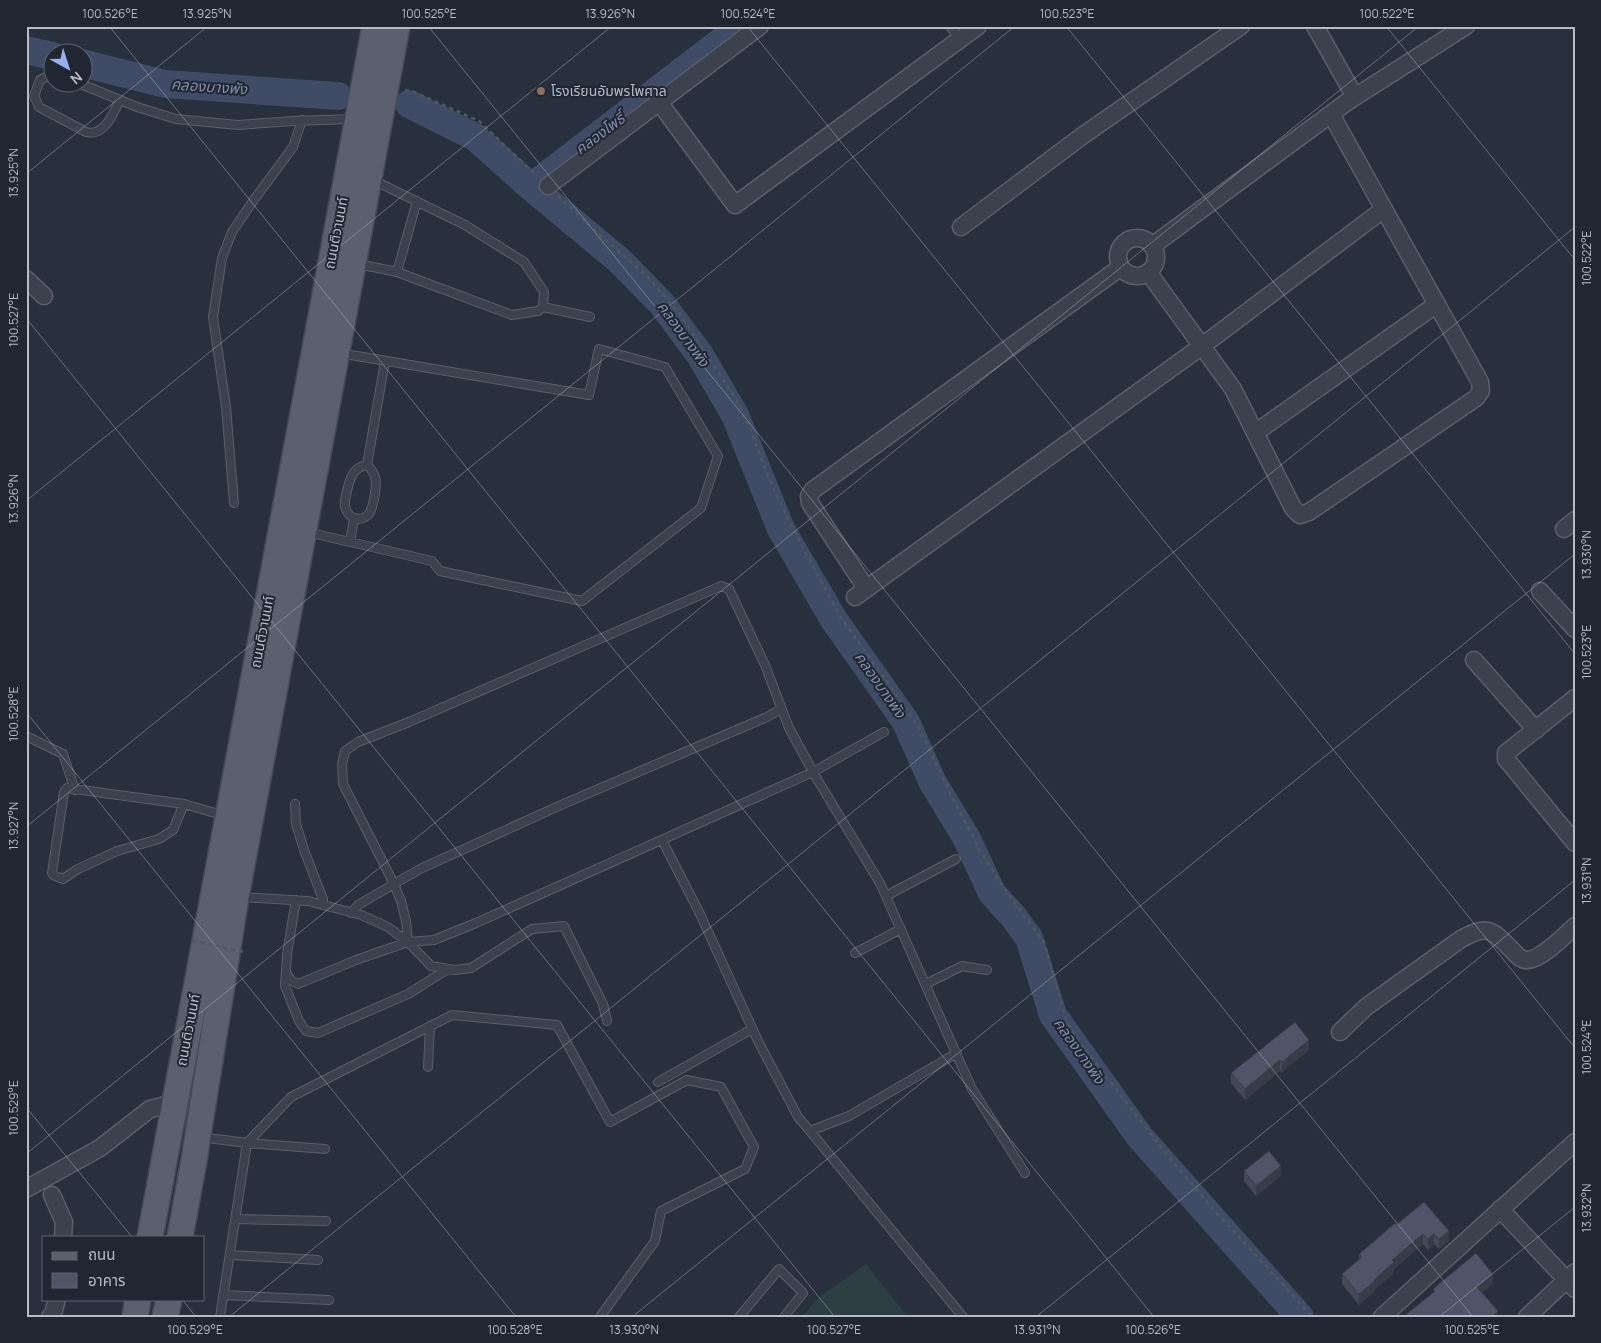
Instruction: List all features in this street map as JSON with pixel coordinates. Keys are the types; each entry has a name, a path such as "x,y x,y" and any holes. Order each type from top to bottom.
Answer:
{"main road":[{"name":"ถนนติวานนท์","path":"180,1236 198,1137 230,886 228,816 375,26"},
{"name":"ถนนติวานนท์","path":"150,1236 174,1103 230,886 304,531 397,26"},
{"path":"135,1317 138,1300"},
{"path":"165,1317 168,1300"}],"street":[{"path":"548,186 760,26"},
{"path":"659,102 735,205 978,26"},
{"path":"961,227 1082,136 1241,26"},
{"path":"1315,26 1355,97"},
{"path":"1152,246 1355,97 1466,26"},
{"path":"1148,272 1233,389 1293,508 1300,515 1309,512 1476,398 1481,391 1480,382 1331,114"},
{"path":"1121,267 813,490 809,496 810,503 861,592 1202,346 1384,209"},
{"path":"1140,238 1145,240 1155,250 1156,260 1148,272 1138,276 1129,274 1121,267 1118,258 1126,242 1140,238"},
{"path":"26,279 44,296"},
{"path":"1255,433 1436,304"},
{"path":"1540,591 1575,629"},
{"path":"1474,660 1536,730"},
{"path":"1575,698 1506,754 1506,760 1575,843"},
{"path":"1340,1032 1366,1007 1461,939 1477,931 1484,930 1495,933 1519,957 1528,960 1539,955 1573,930"},
{"path":"28,1186 100,1148 150,1109 174,1103"},
{"path":"1382,1317 1575,1142"},
{"path":"52,1195 64,1222 63,1236"},
{"path":"1500,1209 1572,1280 1527,1317"},
{"path":"50,1317 53,1314 58,1300"}],"lane":[{"path":"950,26 960,40"},
{"path":"42,79 34,96 39,107 92,134 106,126 120,100"},
{"path":"92,89 137,107 176,119 192,121 238,125 358,118"},
{"path":"234,503 226,407 213,317 222,258 232,232 293,147 302,120"},
{"path":"353,263 397,272 512,315 538,311 543,307 544,292 524,262 465,225 369,178"},
{"path":"397,272 417,201"},
{"path":"543,307 590,317"},
{"path":"304,531 432,562 440,571 582,601 701,508 718,456 665,367 600,349 589,395 337,353"},
{"path":"367,465 385,361"},
{"path":"367,465 374,472 377,483 370,513 359,520 354,519 347,512 345,505 351,476 361,466 367,465"},
{"path":"350,542 354,519"},
{"path":"408,942 406,921 401,901 344,784 342,764 346,752 358,742 410,722 721,586 729,589 765,665 781,709 796,741 880,883 972,1089 1025,1173"},
{"path":"351,913 358,905 420,868 767,717 781,709"},
{"path":"286,973 291,980 298,984 356,960 408,942 434,940 443,937 813,772 884,732"},
{"path":"26,736 62,754 75,790"},
{"path":"184,804 173,830 159,839 117,851 78,869 63,879 53,875 64,792 67,788 184,804 228,816"},
{"path":"295,804 296,824 323,900 323,905"},
{"path":"662,840 700,914 752,1029 798,1117 963,1317"},
{"path":"886,896 956,859"},
{"path":"230,886 323,905 361,915 388,927 408,942 431,966 455,970 471,968 532,929 564,926 603,1004 607,1022"},
{"path":"296,900 287,954 285,986 299,1021 306,1031 318,1033 408,994 448,969"},
{"path":"855,953 901,929"},
{"path":"926,984 962,966 988,970"},
{"path":"220,1317 247,1143 291,1097 452,1016 557,1025 610,1122 687,1080 721,1087 754,1147 745,1169 661,1210 656,1241 600,1317"},
{"path":"428,1067 430,1026"},
{"path":"658,1082 752,1029"},
{"path":"810,1131 849,1116 957,1054"},
{"path":"198,1137 325,1149"},
{"path":"235,1219 326,1221"},
{"path":"230,1255 318,1260"},
{"path":"739,1317 779,1269 803,1293 784,1317"},
{"path":"223,1296 329,1300"}],"path":[{"path":"386,87 412,91 479,121 533,172"},
{"path":"548,186 647,276 679,314 736,400 751,430 769,479 793,529 840,616 918,726 981,852 1003,887 1031,922 1044,942 1065,1016 1076,1038 1168,1156 1211,1207 1313,1317"},
{"path":"192,941 244,952"}],"shaded area":[{"path":"866,1264 908,1317 802,1317 818,1298"}],"building":[{"path":"1295,1022 1309,1040 1282,1062 1280,1060 1245,1089 1231,1073"},
{"path":"1269,1151 1281,1166 1256,1186 1244,1171"},
{"path":"1424,1202 1449,1231 1439,1239 1434,1234 1428,1239 1423,1234 1392,1260 1394,1262 1359,1294 1342,1274 1362,1257 1359,1254 1395,1223 1396,1225"},
{"path":"1476,1253 1493,1274 1477,1287 1498,1311 1492,1317 1403,1317 1435,1291 1433,1289"}],"waterway":[{"name":"คลองโพธิ์","path":"531,187 741,26"},
{"name":"คลองบางพัง","path":"26,50 42,54"},
{"name":"คลองบางพัง","path":"92,66 165,84 338,96"},
{"name":"คลองบางพัง","path":"409,104 475,137 531,187 620,261 662,304 700,355 735,415 781,529 834,620 906,722 932,781 967,839 992,893 1013,916 1029,938 1053,1015 1140,1137 1300,1317"}],"place":[{"name":"โรงเรียนอัมพรไพศาล","path":"541,91"}]}
